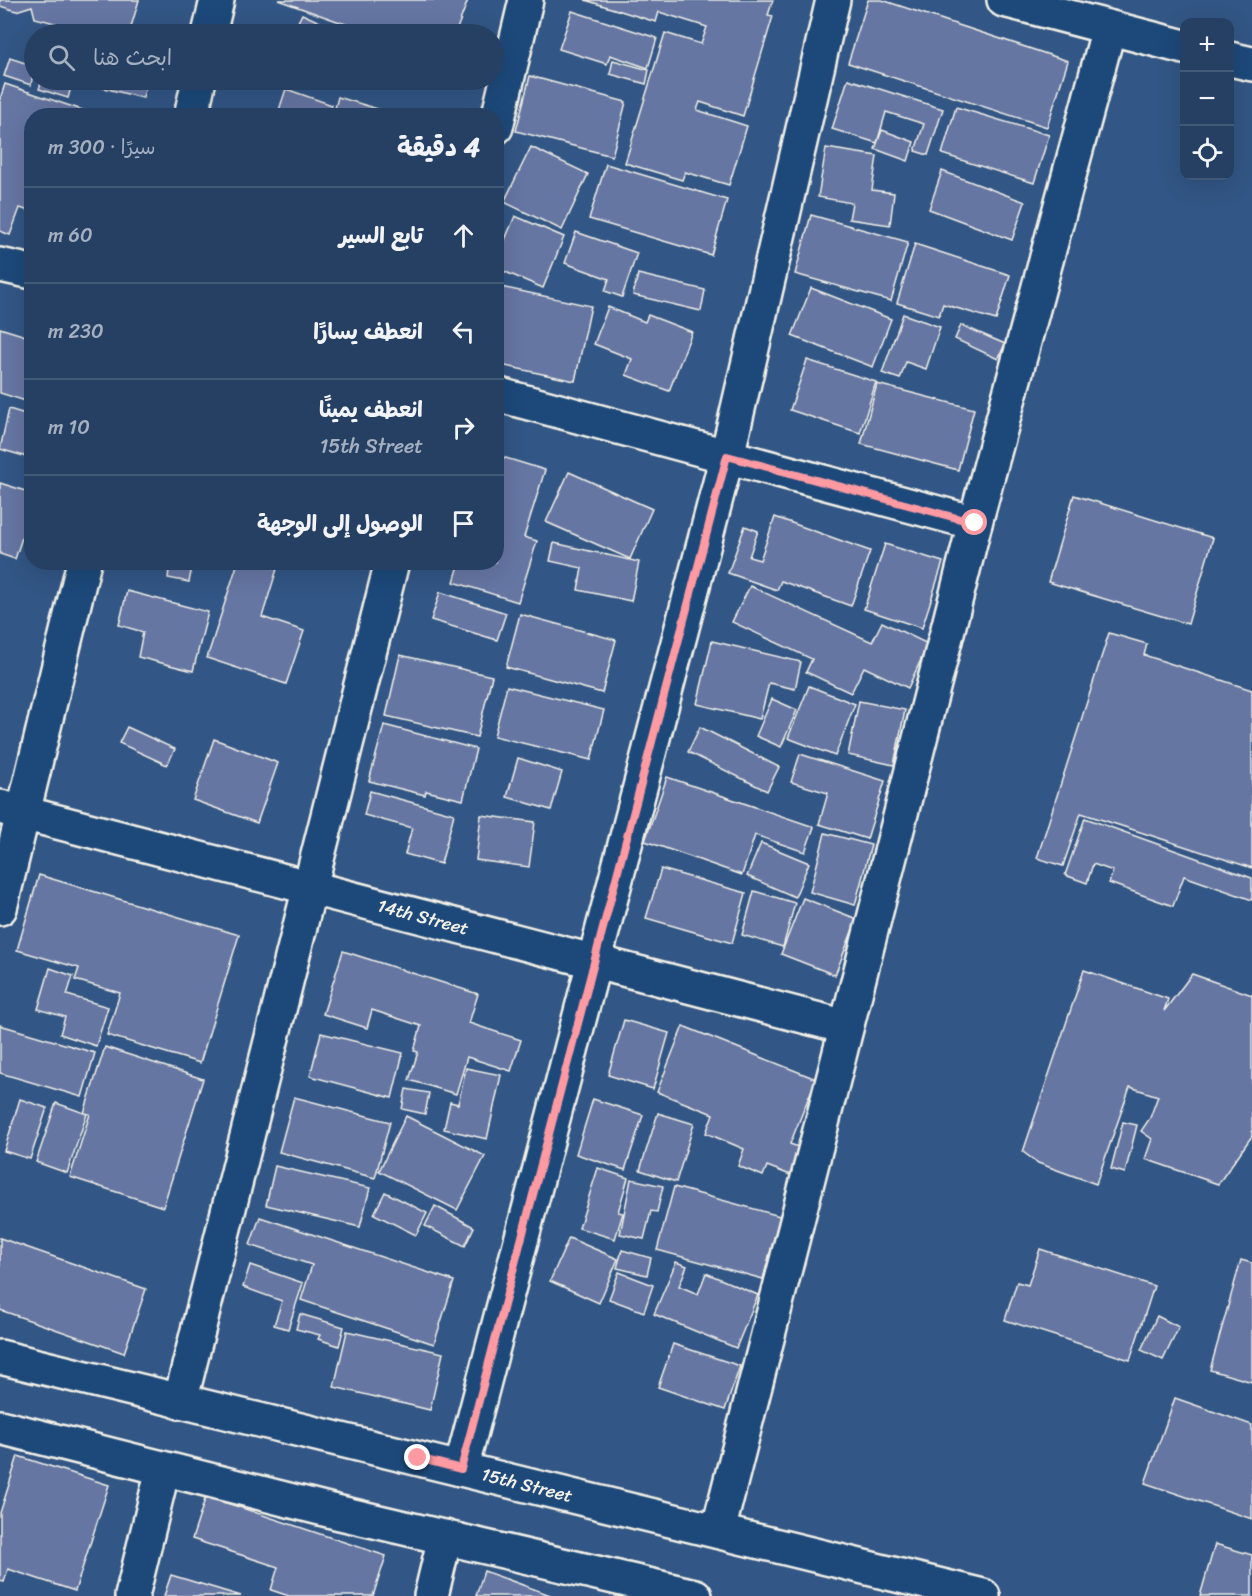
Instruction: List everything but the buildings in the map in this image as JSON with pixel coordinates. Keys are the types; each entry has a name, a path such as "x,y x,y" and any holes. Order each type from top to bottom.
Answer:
{"street":[{"path":"211,24 217,0"},
{"path":"500,108 526,0"},
{"path":"461,1469 727,456 833,0"},
{"path":"1004,0 1180,46"},
{"path":"718,1531 975,523 1109,28"},
{"path":"1234,60 1252,64"},
{"path":"192,108 196,90"},
{"path":"0,265 24,271"},
{"path":"504,396 975,523"},
{"path":"0,908 12,809 82,570"},
{"path":"180,1402 390,570"},
{"name":"14th Street","path":"12,809 846,1027"},
{"name":"15th Street","path":"0,1357 984,1596"},
{"path":"0,1427 445,1538 695,1596"},
{"path":"132,1596 163,1468"},
{"path":"431,1596 445,1538"}],"route":[{"path":"418,1458 461,1469 727,456 975,523"}]}
